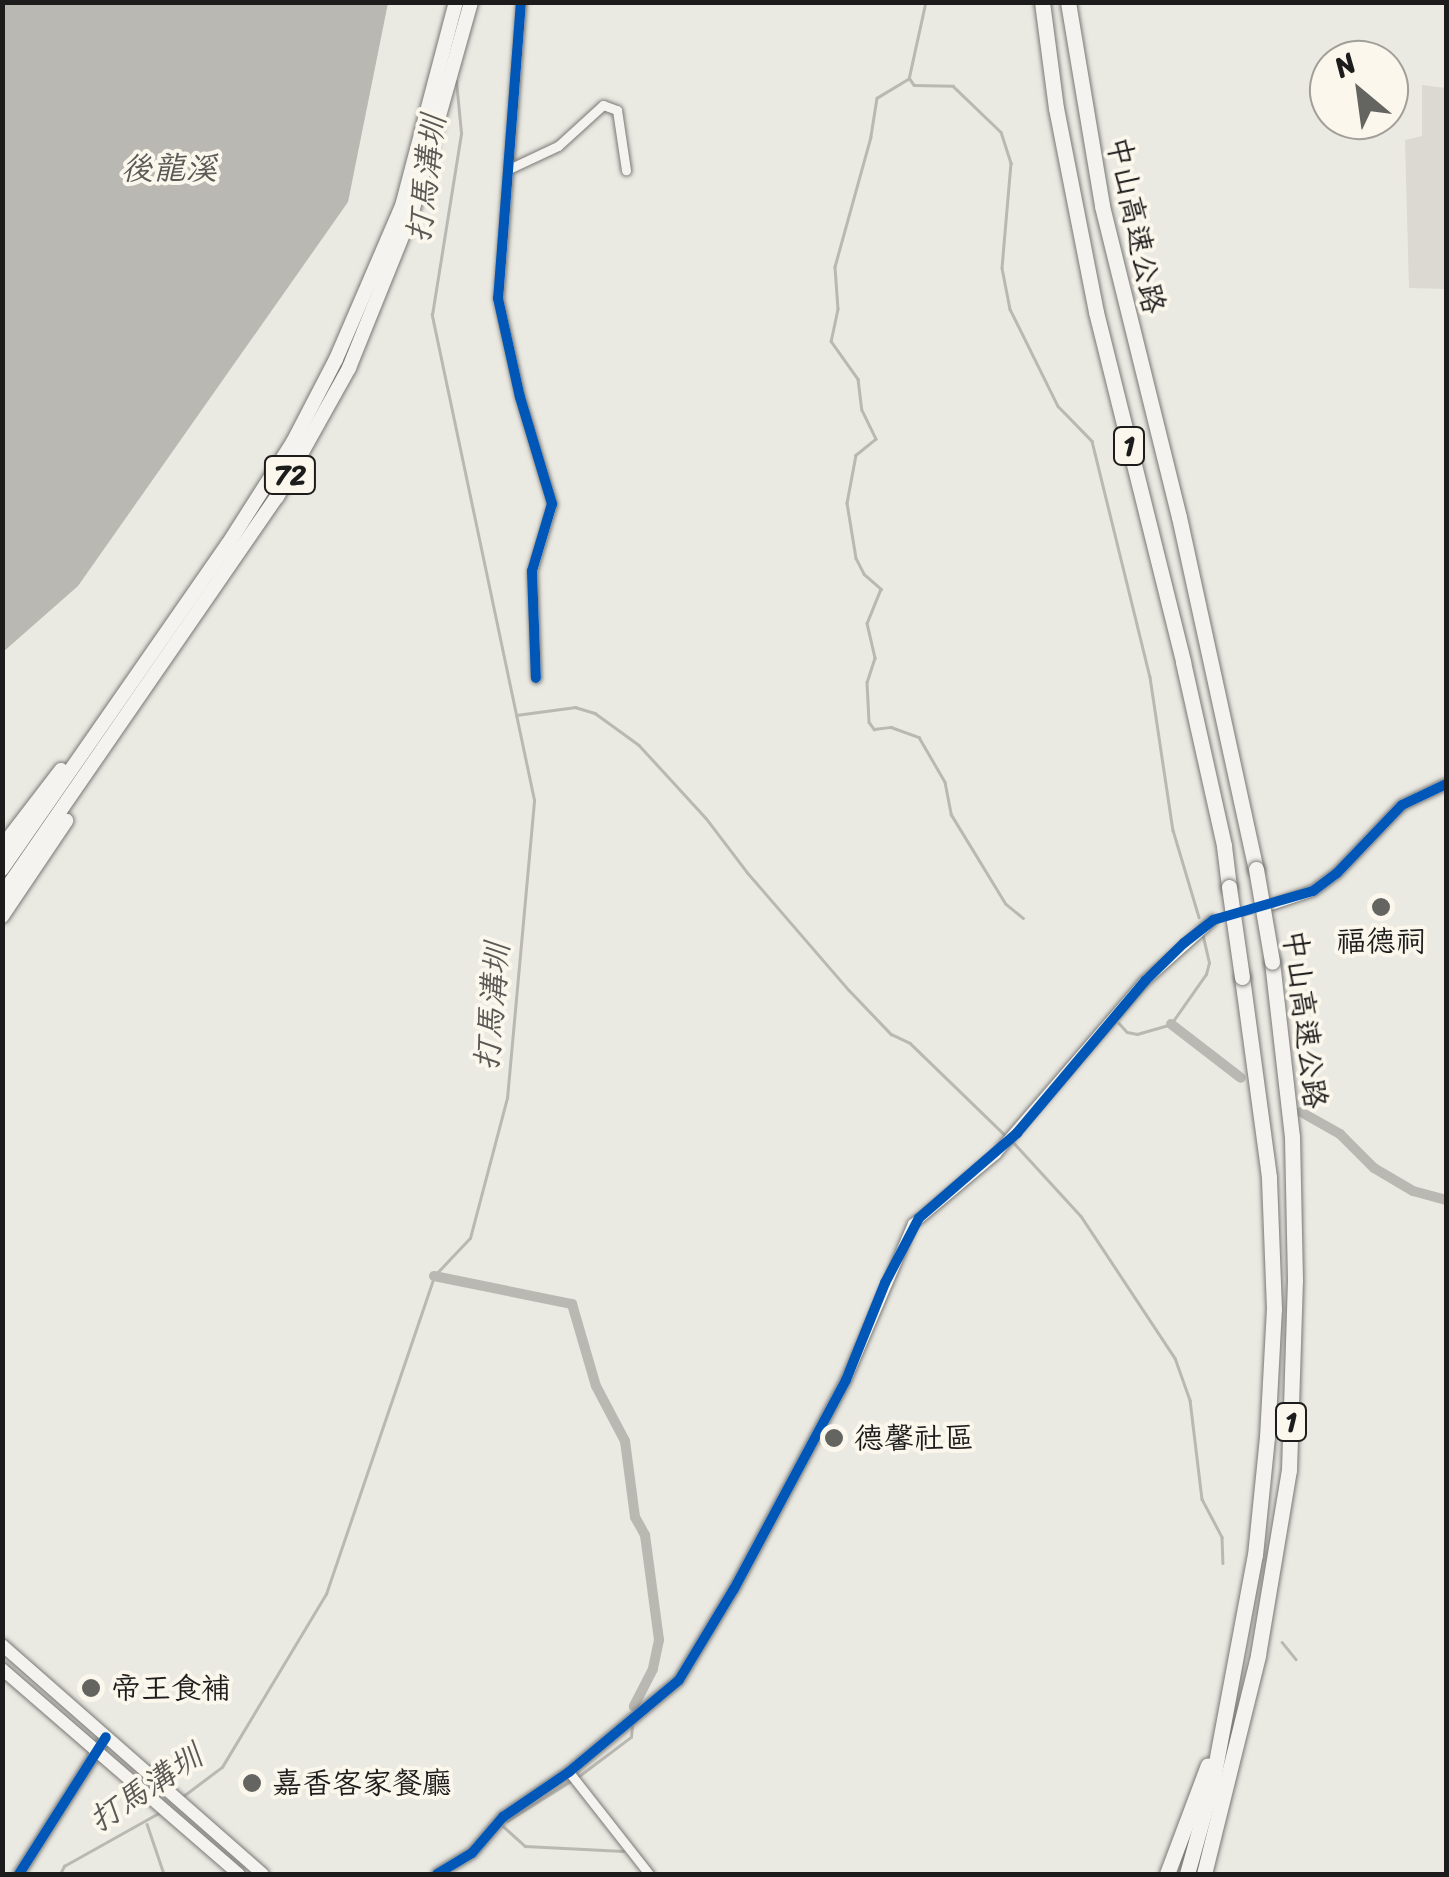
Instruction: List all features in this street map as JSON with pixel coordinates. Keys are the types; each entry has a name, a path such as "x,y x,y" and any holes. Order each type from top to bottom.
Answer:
{"highway":[{"name":"72","path":"2,869 238,530 293,442 336,359 402,206 456,2"},
{"name":"72","path":"2,895 277,497 348,368 412,212 438,135 472,2"},
{"name":"中山高速公路","path":"1042,2 1056,108 1096,312 1224,846 1270,1176 1274,1308 1257,1539 1220,1734 1187,1874"},
{"name":"中山高速公路","path":"1068,2 1102,206 1179,518 1256,868 1272,962 1292,1137 1296,1280 1289,1470 1258,1655 1204,1874"},
{"path":"2,846 84,741 112,714"},
{"path":"2,916 90,785 106,749"},
{"path":"1167,1874 1220,1734"}],"main road":[{"path":"2,1645 263,1874"},
{"path":"2,1669 238,1874"}],"street":[{"path":"521,2 498,298 552,504 532,571 536,678"},
{"path":"511,168 558,146 603,105 617,110 626,170"},
{"path":"1272,905 1313,890 1337,873 1402,805 1446,784"},
{"path":"437,1874 472,1853 503,1817 571,1775 678,1680 734,1589 852,1368 913,1224 1010,1139 1145,981 1214,920"},
{"path":"19,1874 106,1737"},
{"path":"571,1775 649,1874"}],"shaded area":[{"path":"1422,85 1446,88 1446,289 1409,288 1405,140 1422,136"}],"water":[{"name":"後龍溪","path":"3,2 388,3 348,202 78,586 3,652"}],"waterway":[{"path":"926,2 909,79 877,98 871,137 835,267 838,309 831,341 858,379 862,410 876,439 856,455 847,503 856,558 864,574 881,589 867,623 875,658 867,682 869,722 874,729 891,727 919,737 945,782 951,814 1006,904 1023,918"},
{"path":"910,79 914,85 953,86 1001,132 1011,163 1002,268 1010,309 1058,406 1092,441 1150,677 1173,830 1199,917"},
{"name":"打馬溝圳","path":"182,1797 222,1767 326,1594 434,1276 470,1238 507,1098 534,800 432,315 461,133 456,81"},
{"path":"516,715 575,707 595,713 639,745 706,818 849,990 891,1034 910,1043 1008,1138"},
{"path":"1119,1023 1127,1032 1137,1034 1171,1024 1206,974 1209,963 1203,936"},
{"path":"1171,1024 1241,1078"},
{"path":"1301,1112 1340,1134 1374,1168 1413,1191 1446,1200"},
{"path":"1014,1143 1081,1216 1175,1358 1190,1400 1202,1499 1222,1537 1223,1563"},
{"path":"434,1276 572,1304 596,1386 625,1441 635,1517 645,1535 659,1640 653,1669 634,1706"},
{"path":"1282,1642 1296,1659"},
{"path":"579,1776 631,1737 632,1725"},
{"path":"507,1821 572,1780"},
{"name":"打馬溝圳","path":"60,1874 64,1866 159,1813"},
{"path":"147,1824 164,1874"},
{"path":"503,1826 525,1846 623,1851"}],"tunnel":[{"path":"1213,920 1266,906"}],"cycle path":[{"path":"521,2 498,298 520,397 552,504 532,571 536,678"},
{"path":"437,1874 472,1853 503,1817 569,1772 679,1680 734,1589 846,1380 885,1283 919,1218 1017,1133 1145,981 1184,943 1213,920 1313,891 1337,873 1402,805 1446,784"},
{"path":"19,1874 106,1737"}],"place":[{"name":"福德祠","path":"1381,907"},
{"name":"德馨社區","path":"834,1438"},
{"name":"帝王食補","path":"91,1688"},
{"name":"嘉香客家餐廳","path":"252,1783"}]}
